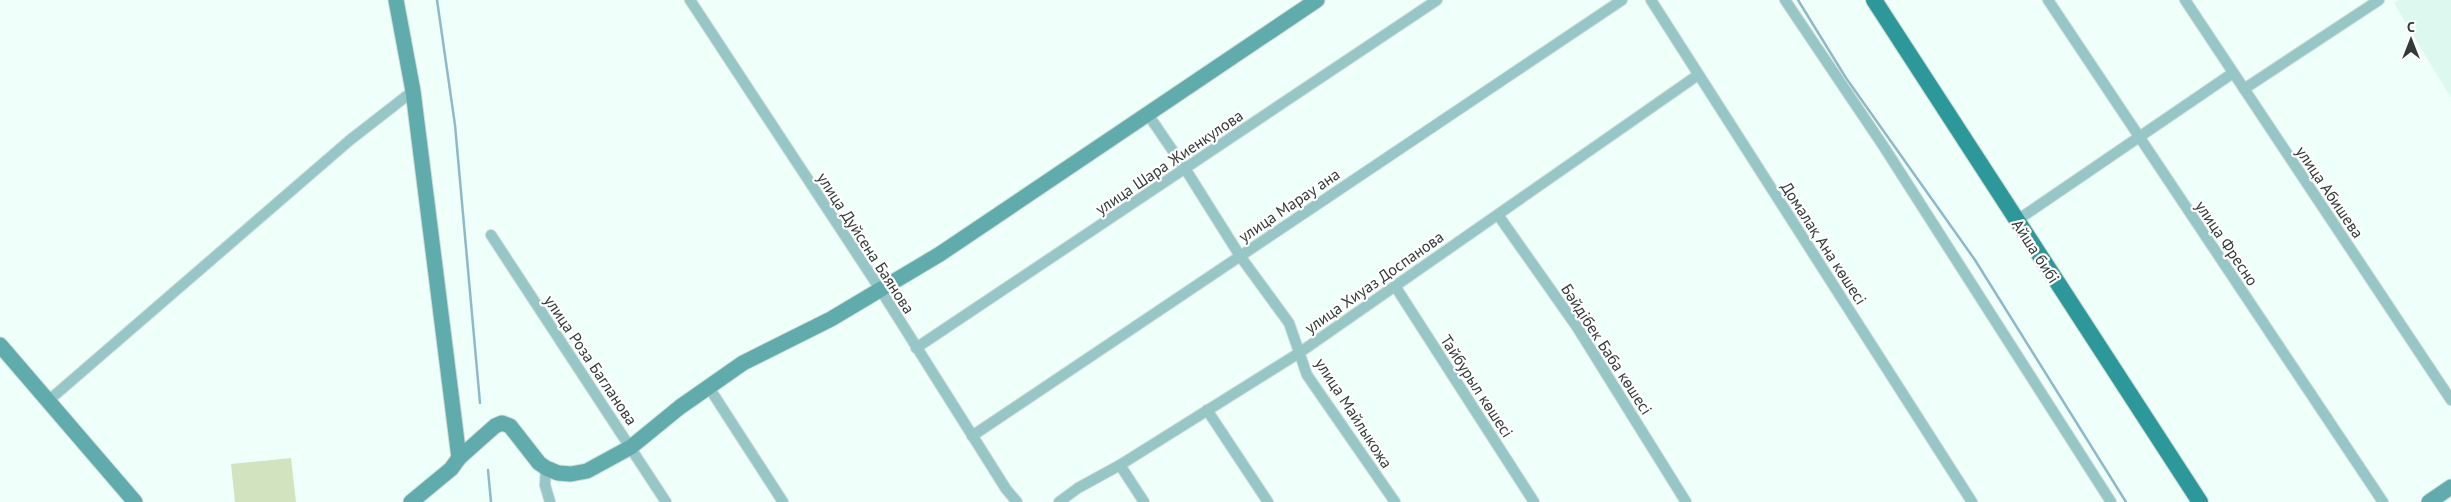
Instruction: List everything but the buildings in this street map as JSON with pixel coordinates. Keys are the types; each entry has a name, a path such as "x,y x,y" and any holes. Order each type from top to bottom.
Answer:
{"main road":[{"name":"Айша бибі","path":"1874,0 2200,502"}],"street":[{"path":"396,0 413,92 459,458"},
{"name":"улица Дуйсена Баянова","path":"690,0 880,289 1006,489 1017,502"},
{"path":"410,502 451,469 459,458 495,426 502,424 510,426 539,463 546,468 558,473 571,474 587,471 630,447 708,386 742,363 795,339 940,254 1317,0"},
{"name":"улица Шара Жиенкулова","path":"916,348 1186,170 1437,0"},
{"name":"улица Марау ана","path":"972,436 1622,0"},
{"name":"Домалақ Ана көшесі","path":"1651,0 1972,502"},
{"path":"1784,0 1884,147 2111,502"},
{"name":"улица Фресно","path":"2048,0 2383,502"},
{"name":"улица Абишева","path":"2185,0 2451,400"},
{"path":"2244,89 2379,0"},
{"path":"2016,221 2233,73"},
{"name":"улица Хиуаз Доспанова","path":"1059,502 1078,488 1120,465 1299,353 1698,75"},
{"path":"48,401 350,140 413,92"},
{"name":"улица Майлыкожа","path":"1147,113 1186,170 1240,256 1289,323 1307,375 1395,502"},
{"name":"Бәйдібек Баба көшесі","path":"1498,215 1577,327 1686,502"},
{"name":"улица Роза Багланова","path":"491,236 666,502"},
{"name":"Тайбурыл көшесі","path":"1395,286 1534,502"},
{"path":"0,345 135,502"},
{"path":"708,386 783,502"},
{"path":"1207,410 1268,502"},
{"path":"1120,465 1144,502"},
{"path":"546,468 545,485 550,502"},
{"path":"2429,502 2451,487"}],"shaded area":[{"path":"2399,0 2451,0 2451,98 2394,3"}],"green space":[{"path":"291,458 296,502 235,502 231,464"}],"waterway":[{"path":"437,0 455,125 480,403"},
{"path":"1798,0 1846,78 1975,260 2126,502"},
{"path":"488,470 491,502"}]}
